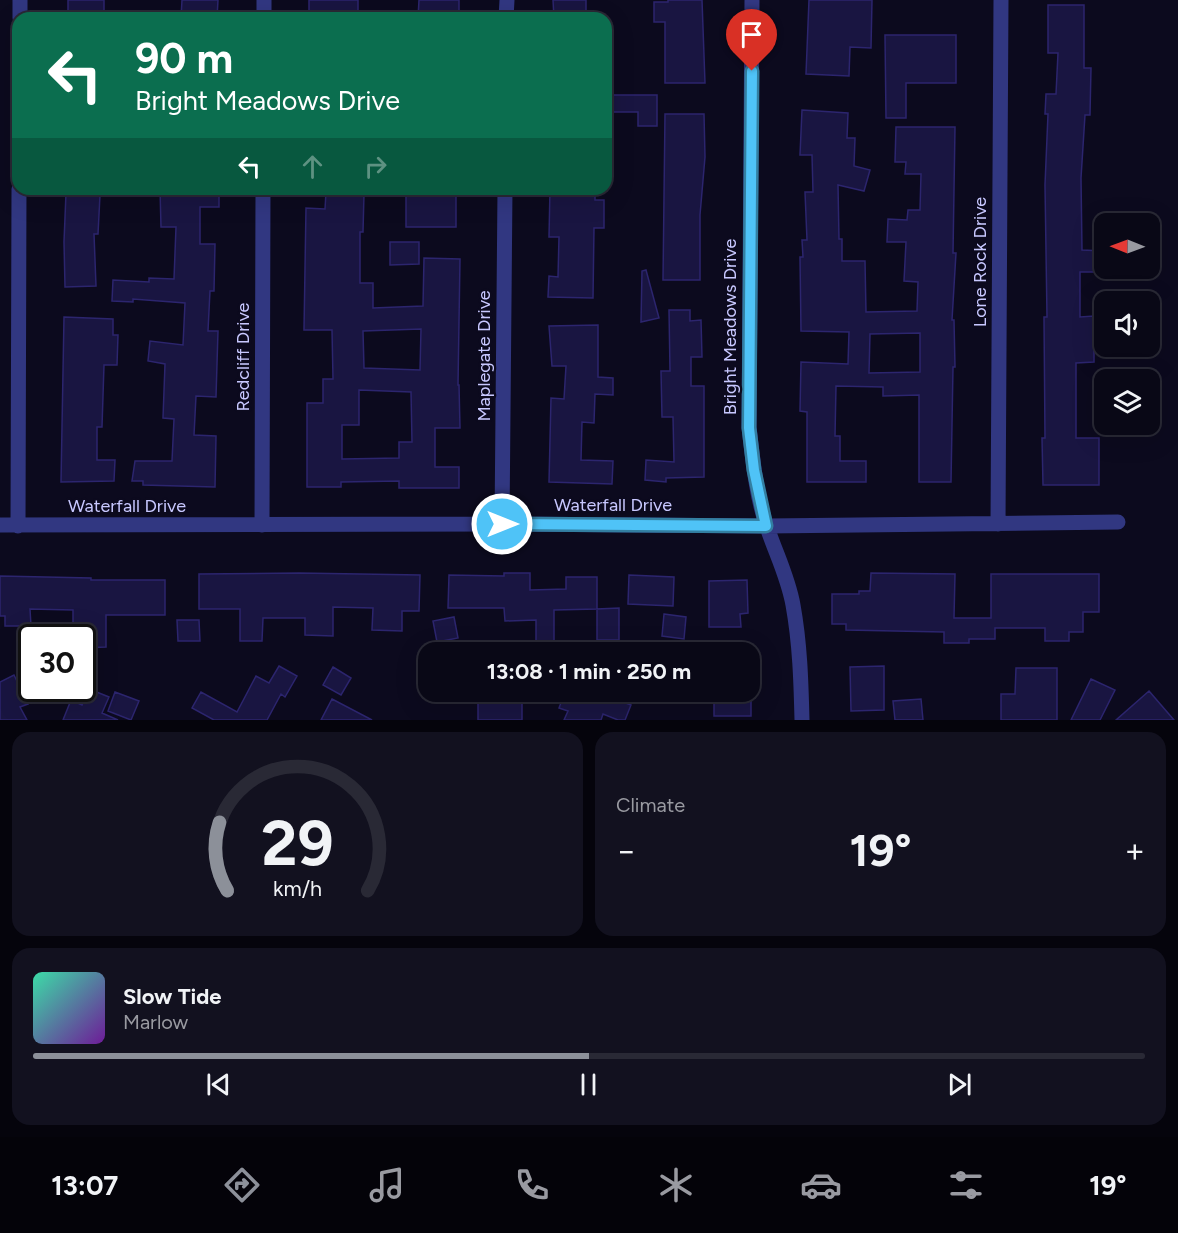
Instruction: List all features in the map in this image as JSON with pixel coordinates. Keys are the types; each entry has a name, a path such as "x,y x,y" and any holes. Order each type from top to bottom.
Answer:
{"street":[{"name":"Bright Meadows Drive","path":"752,0 749,428 754,470 766,526 784,569 793,605 801,659 802,720"},
{"name":"Lone Rock Drive","path":"998,524 1001,0"},
{"path":"18,526 19,195"},
{"name":"Redcliff Drive","path":"262,525 263,195"},
{"name":"Maplegate Drive","path":"502,524 505,195"},
{"name":"Waterfall Drive","path":"0,525 766,526 1119,522"}],"building":[{"path":"68,0 104,0 104,12 68,12"},
{"path":"182,0 218,0 217,12 181,12"},
{"path":"309,0 358,0 358,12 309,12"},
{"path":"419,0 459,0 459,12 418,12"},
{"path":"553,0 586,0 586,12 554,12"},
{"path":"668,0 702,0 705,83 665,83 665,22 654,22 654,2 668,2"},
{"path":"809,0 872,0 871,48 850,47 849,76 806,74"},
{"path":"1048,5 1084,5 1084,68 1091,68 1090,115 1085,115 1081,178 1082,250 1094,251 1094,272 1080,272 1080,317 1094,316 1094,362 1076,363 1076,438 1099,438 1099,485 1043,485 1044,317 1047,317 1045,185 1048,114 1045,114 1046,94 1056,94 1058,53 1048,53"},
{"path":"885,35 956,35 956,83 906,83 906,118 886,118"},
{"path":"612,95 657,95 657,126 638,126 638,112 612,112"},
{"path":"802,110 848,113 847,138 855,138 854,166 870,170 864,191 838,185 839,239 842,239 842,261 865,261 866,312 917,311 918,282 904,281 906,242 887,242 888,219 907,220 908,210 920,210 921,174 905,174 906,162 895,162 896,127 955,127 953,253 956,253 952,320 954,320 955,367 953,367 951,482 919,482 919,395 883,396 883,387 836,386 835,436 840,436 840,461 866,461 866,482 807,482 807,412 800,411 801,362 848,364 849,332 801,331 800,257 803,257 802,240 807,240 805,192 813,192 812,155 800,155","holes":["920,333 920,372 869,373 870,334"]},
{"path":"665,114 704,114 705,157 700,215 700,280 663,280"},
{"path":"66,195 100,195 98,234 94,234 96,286 65,287"},
{"path":"160,195 219,195 219,207 200,207 200,244 215,244 214,291 210,291 208,331 218,331 216,397 196,396 194,435 216,436 215,487 143,485 143,481 132,481 135,461 172,461 174,419 163,418 165,364 148,361 150,341 183,345 185,303 133,299 133,302 112,301 113,280 149,282 149,278 174,279 176,227 161,227"},
{"path":"326,195 364,195 363,232 360,232 360,283 373,283 373,308 423,306 424,258 460,259 458,385 460,428 435,428 435,467 459,467 459,488 399,488 399,481 341,482 341,487 307,487 307,403 323,403 323,379 333,379 332,330 304,330 306,208 325,209","holes":["421,329 420,370 364,368 363,331","359,390 411,392 412,442 399,442 399,458 342,459 342,425 359,425"]},
{"path":"406,195 456,195 456,227 406,227"},
{"path":"550,195 595,195 595,200 604,200 604,228 594,228 593,298 548,297 549,276 558,277 559,237 549,237"},
{"path":"390,242 419,242 419,264 390,265"},
{"path":"646,270 659,318 641,322 642,271"},
{"path":"669,310 690,310 690,321 701,320 702,357 691,357 691,386 704,386 704,477 666,478 666,482 645,480 646,460 674,462 673,417 662,417 661,371 670,371"},
{"path":"64,317 113,319 113,335 118,335 117,365 104,365 102,427 97,427 97,460 115,460 114,481 61,482"},
{"path":"598,325 598,377 613,378 613,395 595,394 594,423 582,422 581,460 613,461 612,484 549,482 551,398 564,399 566,366 552,366 549,326"},
{"path":"504,573 530,573 530,590 566,589 566,577 597,577 597,609 554,610 554,642 536,642 536,620 505,621 504,608 448,608 449,575 504,576"},
{"path":"871,573 955,574 954,618 991,618 991,574 1099,574 1099,612 1083,612 1083,632 1069,632 1069,641 1045,641 1045,628 995,628 995,639 969,639 969,643 944,643 944,632 846,630 846,624 832,624 832,594 859,594 859,591 870,591"},
{"path":"199,574 420,575 419,611 402,611 402,631 372,630 373,608 333,607 333,636 305,635 305,618 263,618 262,641 240,641 240,609 199,609"},
{"path":"629,575 674,577 673,606 628,604"},
{"path":"0,576 165,580 165,615 106,615 106,647 96,647 96,624 73,624 73,610 30,609 31,624 18,624 18,626 5,626 5,616 0,616"},
{"path":"747,580 748,613 740,614 741,627 709,627 709,581"},
{"path":"619,608 619,640 597,640 597,609"},
{"path":"664,614 686,617 684,639 662,636"},
{"path":"454,617 458,638 437,642 433,621"},
{"path":"177,620 199,620 200,641 178,641"},
{"path":"279,666 297,676 285,697 281,694 267,720 214,720 192,708 201,692 237,712 256,676 269,683"},
{"path":"884,666 884,710 851,711 850,667"},
{"path":"333,667 351,678 341,695 323,685"},
{"path":"1016,668 1057,668 1057,720 1001,720 1001,694 1015,694"},
{"path":"14,675 18,683 18,702 28,704 20,707 27,720 0,720 0,682"},
{"path":"1091,679 1115,690 1100,720 1071,720"},
{"path":"1149,691 1174,720 1116,720"},
{"path":"96,692 109,697 102,713 118,720 63,720 70,702 82,705 83,702 96,702"},
{"path":"115,692 139,701 131,720 108,711"},
{"path":"332,699 372,720 321,720"},
{"path":"921,699 923,720 895,720 893,701"},
{"path":"478,702 522,702 522,720 478,720"},
{"path":"561,702 623,702 631,705 625,720 618,720 603,714 601,720 564,720 568,711 559,708"},
{"path":"714,702 751,702 751,716 714,716"}],"route":[{"path":"502,524 766,526 754,470 749,428 752,71"}]}
